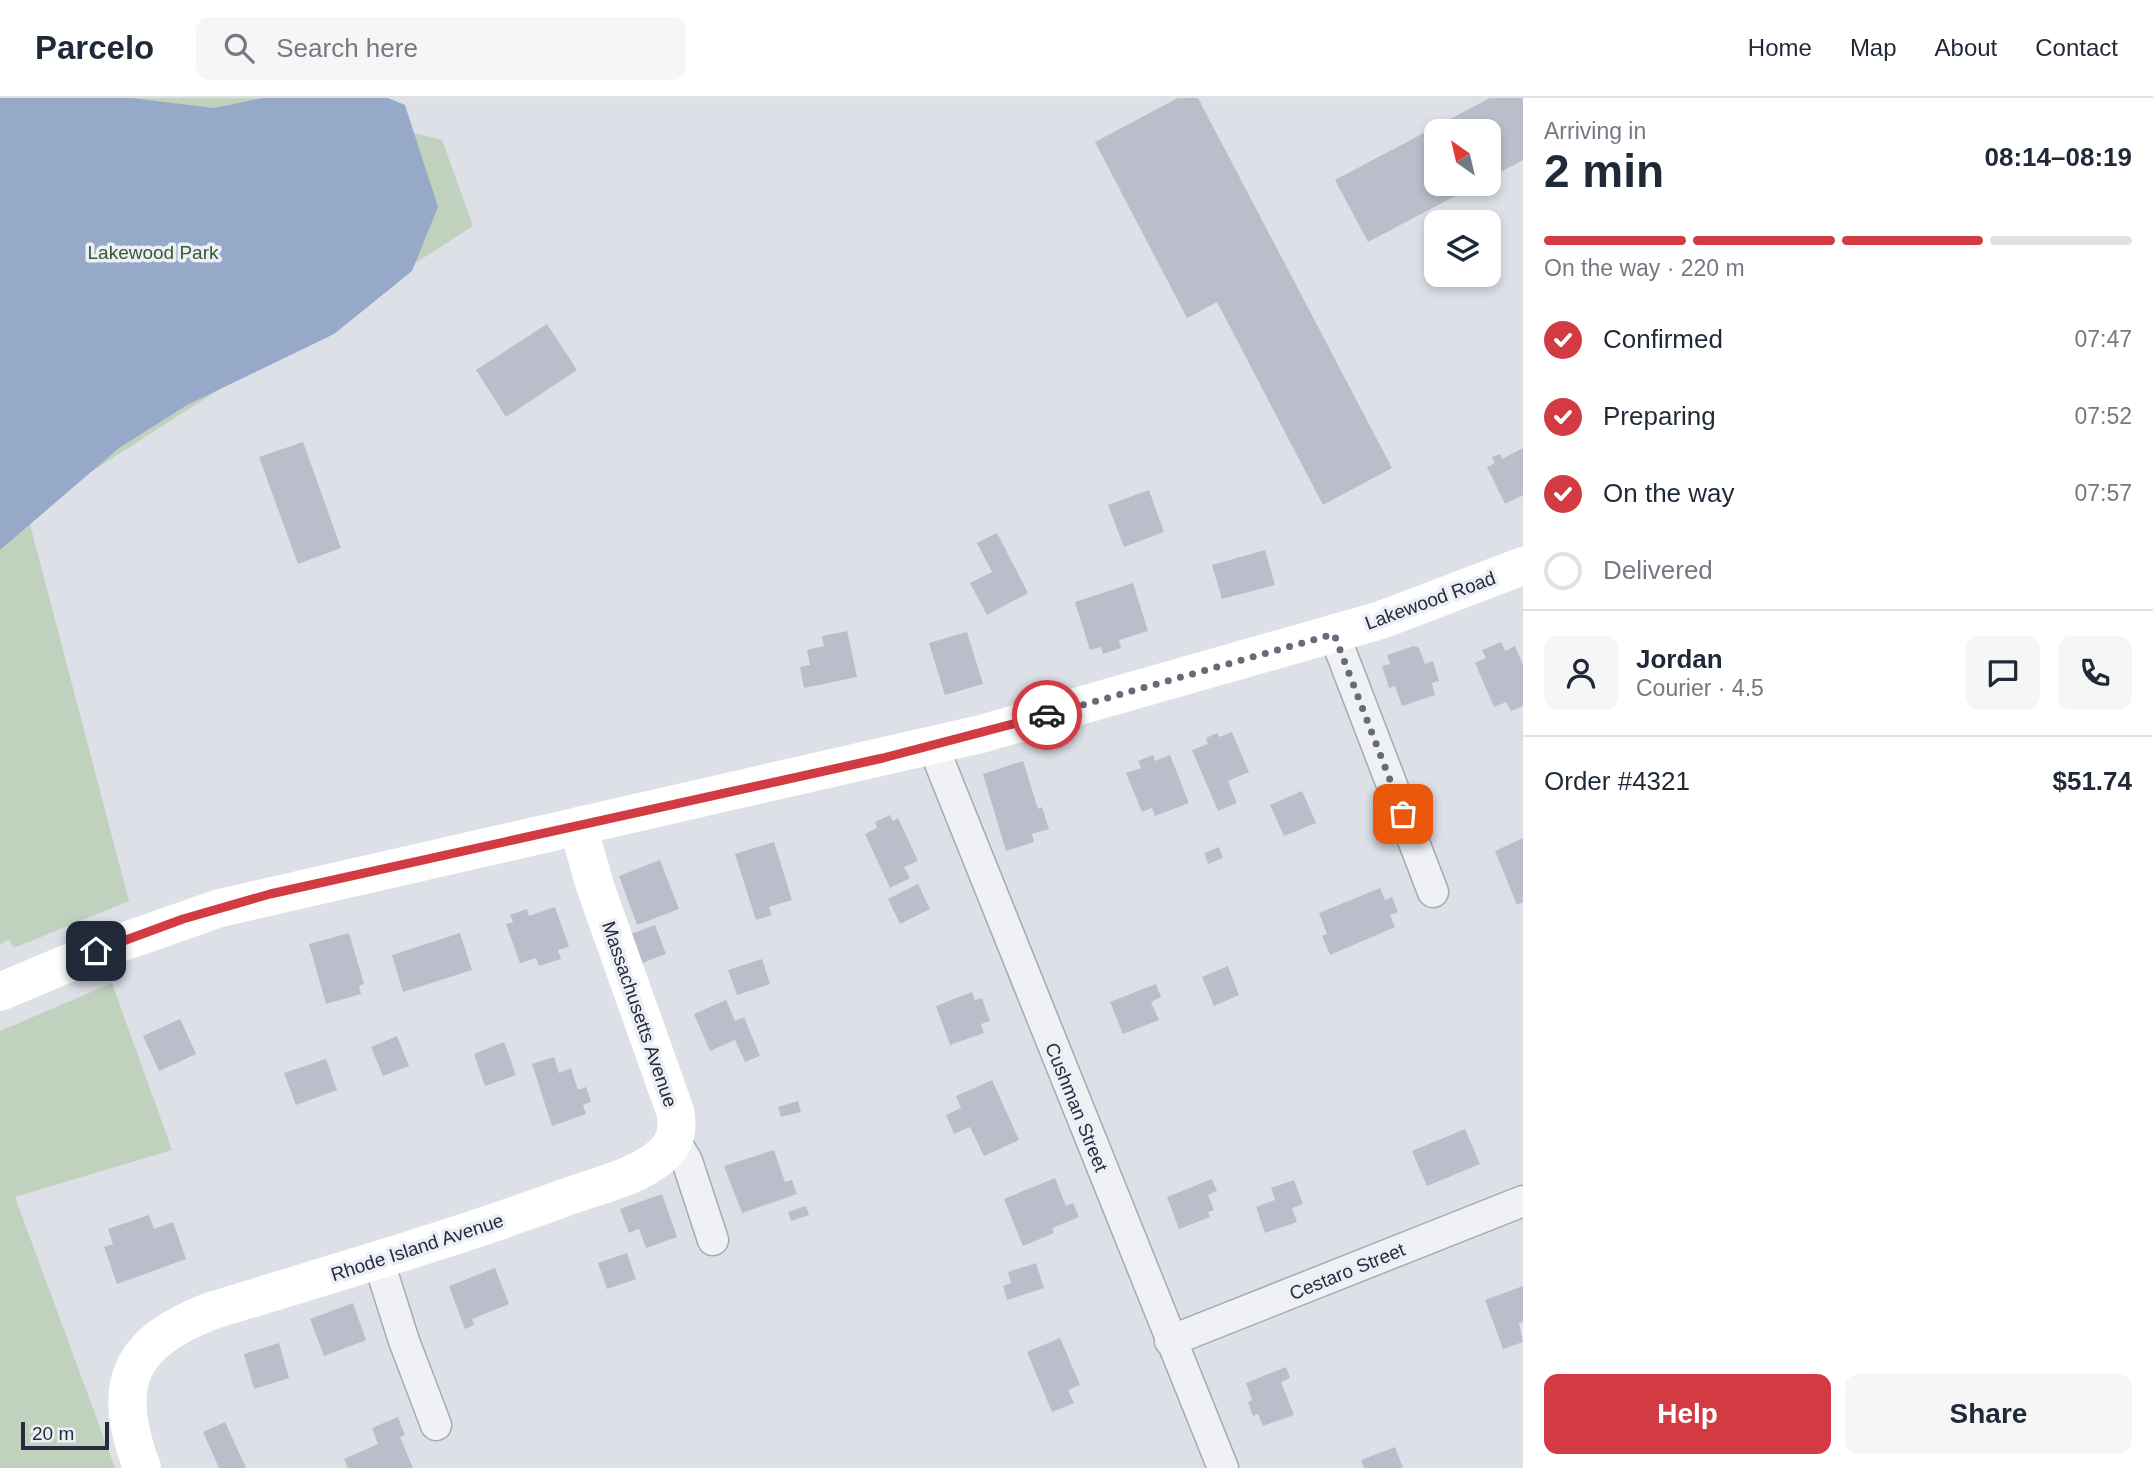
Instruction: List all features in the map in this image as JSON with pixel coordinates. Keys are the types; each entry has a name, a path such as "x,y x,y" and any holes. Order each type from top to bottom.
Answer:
{"main road":[{"name":"Lakewood Road","path":"0,992 96,951 220,908 933,746 1334,634 1419,607 1523,566"},
{"name":"Massachusetts Avenue","path":"578,826 595,886 675,1111 674,1139"},
{"name":"Rhode Island Avenue","path":"142,1468 128,1423 126,1391 134,1365 153,1342 180,1324 204,1314 514,1216 634,1172 659,1159 674,1139"}],"street":[{"path":"1334,634 1433,892"},
{"name":"Cushman Street","path":"933,746 1223,1468"},
{"name":"Massachusetts Avenue","path":"674,1139 687,1161 713,1240"},
{"name":"Cestaro Street","path":"1170,1341 1523,1201"},
{"path":"378,1259 404,1341 436,1425"}],"green space":[{"name":"Lakewood Park","path":"0,98 274,98 442,140 473,226 27,513 129,901 14,948 9,940 0,944"},
{"path":"112,983 172,1150 15,1197 115,1468 0,1468 0,1031"}],"water":[{"name":"Lakewood Park","path":"0,98 131,98 214,108 263,98 388,98 405,105 438,207 412,271 334,334 187,405 119,448 0,550"}],"building":[{"path":"1178,98 1198,98 1392,468 1323,505 1217,302 1187,318 1095,142"},
{"path":"1490,98 1523,98 1523,160 1502,171 1502,119 1450,119"},
{"path":"1424,133 1424,196 1455,196 1424,210 1424,212 1368,242 1335,180"},
{"path":"547,324 577,370 506,417 476,370"},
{"path":"303,442 341,548 298,564 259,457"},
{"path":"1523,448 1523,495 1505,504 1487,467 1495,463 1492,457 1500,454 1502,459"},
{"path":"1149,490 1164,532 1124,547 1108,505"},
{"path":"997,533 1028,593 987,615 970,583 992,572 977,543"},
{"path":"1265,550 1275,585 1222,599 1212,565"},
{"path":"1133,583 1148,631 1119,640 1121,648 1103,654 1101,647 1090,650 1075,602"},
{"path":"847,631 857,677 804,688 800,667 810,665 807,650 824,646 822,636"},
{"path":"967,632 983,684 945,695 929,643"},
{"path":"1501,642 1505,651 1515,646 1523,665 1523,706 1511,711 1506,702 1494,707 1475,663 1486,658 1482,650"},
{"path":"1414,646 1419,648 1425,664 1433,661 1439,681 1432,683 1435,695 1402,706 1395,686 1389,688 1382,666 1390,664 1387,655"},
{"path":"1232,732 1249,772 1228,781 1237,803 1218,811 1192,750 1208,744 1206,738 1217,733 1219,737"},
{"path":"1153,755 1155,761 1170,755 1189,803 1155,816 1152,808 1142,812 1126,773 1141,768 1138,761"},
{"path":"1023,761 1038,809 1042,807 1049,829 1032,834 1034,842 1006,851 983,774"},
{"path":"1302,791 1316,823 1284,836 1270,805"},
{"path":"890,815 893,821 898,818 918,861 904,867 910,878 890,888 865,834 877,828 875,822"},
{"path":"1523,838 1523,902 1517,905 1495,851"},
{"path":"774,842 792,900 769,907 772,915 756,920 735,854"},
{"path":"1219,847 1223,858 1208,864 1204,853"},
{"path":"660,860 679,909 637,925 619,876"},
{"path":"918,884 930,909 900,924 888,899"},
{"path":"1380,888 1385,900 1392,897 1398,912 1390,915 1395,927 1330,955 1322,936 1327,934 1319,913"},
{"path":"555,907 569,947 558,950 561,959 539,966 536,958 520,963 506,924 513,922 510,915 527,909 529,916"},
{"path":"655,925 666,954 642,963 631,934"},
{"path":"349,933 364,984 359,986 361,994 326,1004 309,944"},
{"path":"460,933 472,970 403,992 392,955"},
{"path":"762,959 770,984 737,995 728,970"},
{"path":"1228,966 1239,995 1214,1006 1202,977"},
{"path":"1156,984 1161,997 1151,1002 1159,1020 1123,1034 1110,1002"},
{"path":"972,992 975,1000 982,998 990,1021 981,1024 984,1033 950,1045 936,1006"},
{"path":"726,1000 735,1021 744,1017 760,1056 745,1062 735,1040 710,1051 694,1014"},
{"path":"180,1019 196,1054 159,1071 143,1036"},
{"path":"397,1036 409,1066 383,1076 371,1047"},
{"path":"504,1042 516,1075 485,1086 474,1054"},
{"path":"554,1057 559,1073 571,1068 578,1090 586,1087 591,1102 583,1105 586,1114 552,1126 532,1064"},
{"path":"326,1059 337,1090 296,1105 284,1073"},
{"path":"992,1080 1019,1140 984,1156 970,1127 954,1134 946,1115 961,1108 956,1096"},
{"path":"798,1101 801,1112 781,1117 778,1107"},
{"path":"1465,1129 1480,1164 1427,1186 1412,1151"},
{"path":"774,1150 785,1182 792,1180 797,1194 742,1213 724,1166"},
{"path":"1055,1178 1066,1206 1073,1203 1079,1217 1052,1228 1054,1233 1023,1246 1004,1199"},
{"path":"1212,1179 1217,1191 1208,1195 1214,1210 1208,1212 1210,1217 1179,1229 1167,1197"},
{"path":"1294,1180 1303,1204 1292,1208 1297,1222 1265,1233 1256,1207 1275,1200 1271,1188"},
{"path":"662,1194 677,1237 646,1248 639,1229 629,1233 620,1209"},
{"path":"806,1206 809,1215 791,1221 788,1212"},
{"path":"149,1215 154,1229 173,1222 186,1259 117,1284 104,1247 113,1244 108,1229"},
{"path":"627,1253 636,1279 607,1289 598,1263"},
{"path":"1036,1263 1044,1288 1007,1300 1003,1286 1011,1283 1008,1272"},
{"path":"495,1268 509,1304 472,1319 474,1325 465,1329 449,1286"},
{"path":"1523,1286 1523,1322 1519,1323 1523,1342 1503,1349 1485,1300"},
{"path":"353,1303 366,1340 324,1356 310,1319"},
{"path":"1060,1338 1080,1385 1068,1390 1074,1403 1052,1412 1027,1352"},
{"path":"279,1343 289,1378 254,1389 244,1354"},
{"path":"1286,1367 1290,1378 1281,1382 1294,1415 1263,1426 1258,1414 1253,1416 1248,1402 1252,1400 1246,1383"},
{"path":"398,1417 405,1435 400,1437 413,1468 348,1468 344,1459 378,1444 372,1428"},
{"path":"225,1422 246,1468 219,1468 203,1432"},
{"path":"1395,1447 1403,1468 1364,1468 1361,1460"}],"way so far":[{"path":"1047,715 1334,634 1403,814"}],"route":[{"path":"96,951 183,919 270,894 883,758 1047,715"}]}
